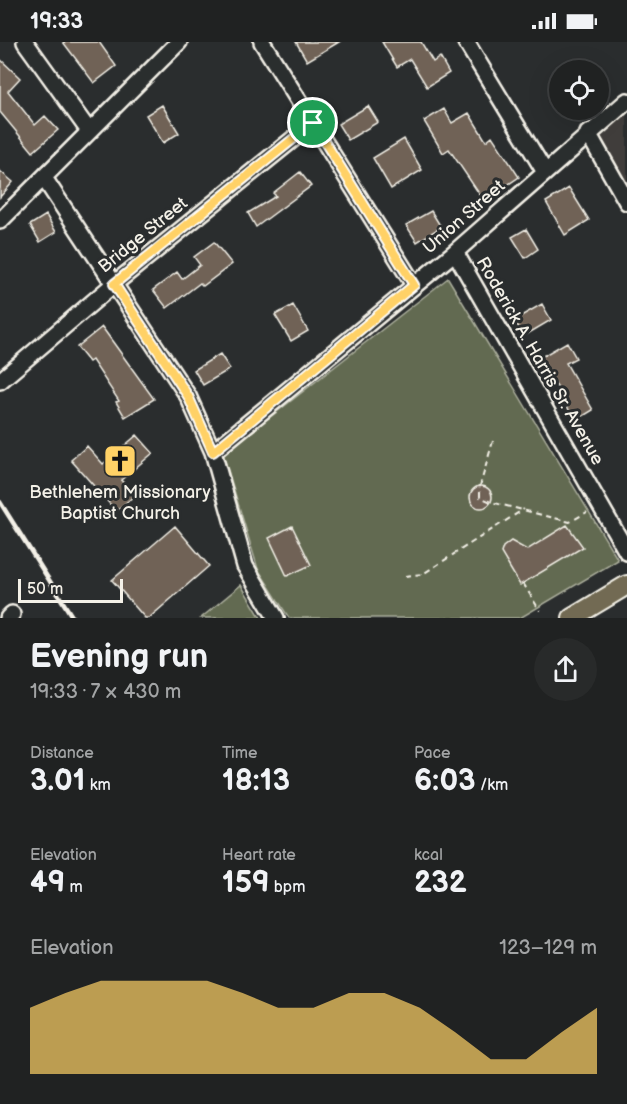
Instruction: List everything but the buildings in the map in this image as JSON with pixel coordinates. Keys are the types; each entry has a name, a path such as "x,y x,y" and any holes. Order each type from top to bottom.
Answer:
{"main road":[{"path":"572,618 627,585"}],"street":[{"path":"25,42 89,131"},
{"path":"0,221 179,42"},
{"path":"262,42 414,285"},
{"path":"466,42 545,172"},
{"name":"Union Street","path":"213,452 454,252 627,101"},
{"name":"Bridge Street","path":"0,381 114,284 313,123"},
{"path":"588,133 627,202"},
{"path":"44,178 188,396 213,452 245,566 276,618"},
{"name":"Roderick A. Harris Sr. Avenue","path":"454,252 627,552"}],"path":[{"path":"494,441 480,486 480,497 491,502 570,522 599,504"},
{"path":"405,576 423,574 524,509"},
{"path":"523,583 540,610"}],"shaded area":[{"path":"627,113 627,187 599,139"}],"green space":[{"path":"448,278 618,560 520,618 289,618 258,569 223,454"},
{"path":"241,585 261,618 201,618"}],"railway":[{"path":"0,502 73,618"}],"place":[{"name":"Bethlehem Missionary Baptist Church","path":"120,461"}],"route":[{"path":"313,123 414,285 213,452 188,396 114,284 313,123"}]}
